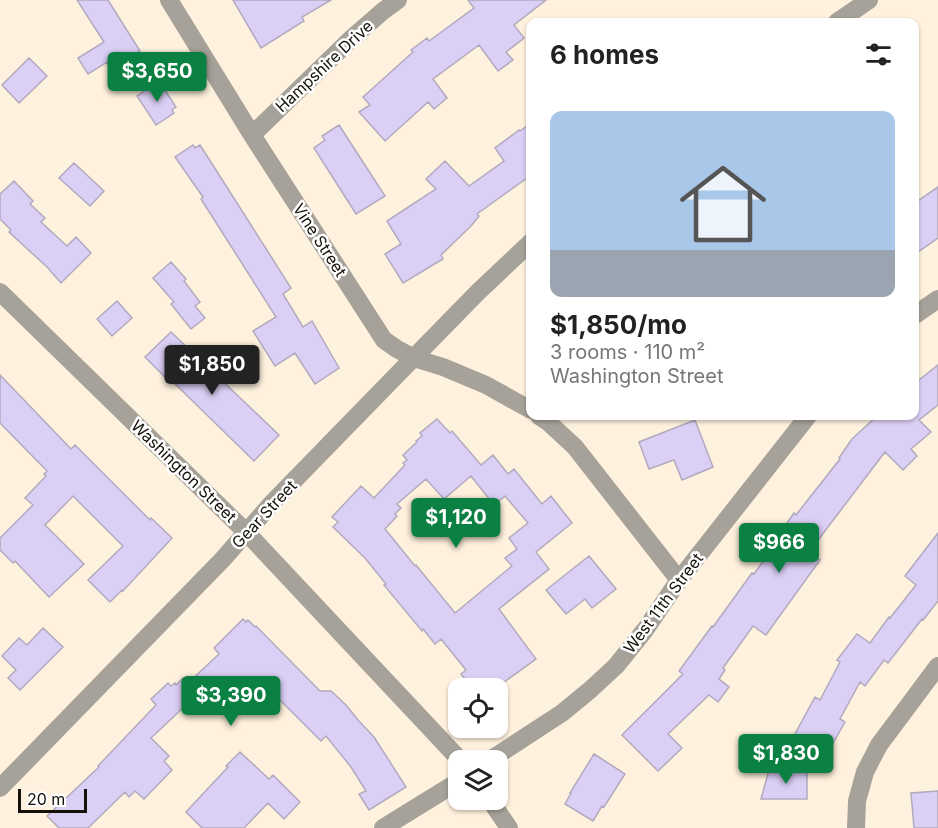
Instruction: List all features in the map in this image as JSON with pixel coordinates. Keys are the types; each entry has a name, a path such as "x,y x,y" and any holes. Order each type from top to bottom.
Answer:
{"street":[{"name":"Vine Street","path":"169,0 252,135 384,340 414,358 486,385 526,407"},
{"name":"Hampshire Drive","path":"252,135 352,38 398,0"},
{"path":"843,18 869,0"},
{"name":"Gear Street","path":"0,788 223,559 280,495 478,292 526,247"},
{"name":"Washington Street","path":"0,292 246,532 451,750"},
{"path":"919,312 938,299"},
{"path":"545,420 575,447 679,580"},
{"name":"West 11th Street","path":"505,750 562,713 616,666 645,630 679,580 805,420"},
{"path":"856,828 857,801 865,772 879,745 938,666"},
{"path":"383,828 448,788"},
{"path":"496,810 508,828"}],"building":[{"path":"77,0 108,0 140,51 111,69 107,62 88,74 78,58 104,42"},
{"path":"233,0 331,0 302,17 304,21 261,48"},
{"path":"468,0 546,0 514,25 524,38 506,52 513,60 498,71 479,45 433,79 447,98 434,109 428,102 385,141 359,112 370,105 363,97 413,52 411,50 427,38 429,41 474,8"},
{"path":"29,58 47,76 19,103 2,85"},
{"path":"159,81 176,107 172,110 174,113 156,125 137,96"},
{"path":"339,125 385,196 356,214 314,148 325,140 322,136"},
{"path":"526,127 526,179 477,214 479,216 471,226 441,255 443,259 403,283 385,254 401,244 387,221 436,189 426,179 445,161 469,186 504,161 495,148"},
{"path":"193,145 195,148 200,145 291,288 283,294 303,327 312,321 339,368 315,384 295,353 275,366 253,331 276,317 201,199 203,197 175,157"},
{"path":"74,163 104,191 90,206 59,178"},
{"path":"14,181 33,201 30,204 45,218 41,222 67,246 76,237 91,253 61,283 9,232 11,230 0,219 0,194"},
{"path":"938,187 938,238 919,251 919,200"},
{"path":"171,262 186,279 184,281 200,302 195,306 205,318 191,329 171,304 174,302 153,278"},
{"path":"117,301 132,318 112,336 97,319"},
{"path":"171,332 279,435 254,461 145,357"},
{"path":"938,365 938,405 919,420 919,380"},
{"path":"0,375 71,449 75,445 150,520 151,518 172,538 110,602 88,580 123,546 73,496 45,525 84,564 49,597 15,561 13,563 0,550 0,538 33,505 25,498 46,476 44,474 47,471 0,423"},
{"path":"437,419 450,433 452,431 481,465 493,455 508,474 514,469 542,504 551,496 572,523 536,552 549,569 499,609 536,659 508,679 464,678 461,674 466,670 441,639 435,644 423,629 422,631 365,558 333,527 338,522 332,517 361,486 374,498 405,465 403,463 407,460 403,455 422,436 420,433","holes":["471,476 494,505 505,496 528,523 509,538 517,549 505,558 512,566 455,613 385,529 401,508 397,504 426,479 444,499"]},
{"path":"695,420 713,467 682,480 674,460 649,469 639,442"},
{"path":"873,420 919,420 931,432 911,449 917,456 903,470 885,452 815,544 817,546 811,554 820,560 766,635 753,626 723,668 725,670 719,679 729,687 718,702 709,695 668,734 682,748 658,771 622,735 683,674 679,671 752,573 754,574 784,532 782,530 794,513 796,515 840,459 852,439"},
{"path":"938,533 938,601 888,663 884,660 865,686 860,682 840,719 845,722 820,762 789,745 815,697 820,700 840,662 837,660 857,634 870,643 916,585 905,576"},
{"path":"589,556 616,589 592,608 585,599 566,614 546,590"},
{"path":"243,619 256,626 320,691 331,691 346,705 374,737 406,787 369,810 359,794 366,791 351,767 326,736 321,741 279,699 272,706 246,682 223,704 215,695 194,714 186,705 151,738 169,756 164,761 172,770 144,799 135,791 129,797 125,792 88,828 59,828 47,816 99,767 156,705 151,699 168,683 171,686 175,683 176,685 183,678 188,683 219,654 214,648"},
{"path":"43,628 63,647 20,690 8,678 16,670 2,656 19,638 27,645"},
{"path":"240,752 269,779 273,775 300,802 284,819 268,803 244,828 202,828 186,812"},
{"path":"594,754 625,774 593,821 565,804"},
{"path":"769,770 807,771 807,799 761,799"},
{"path":"938,791 938,828 914,828 911,793"}]}
